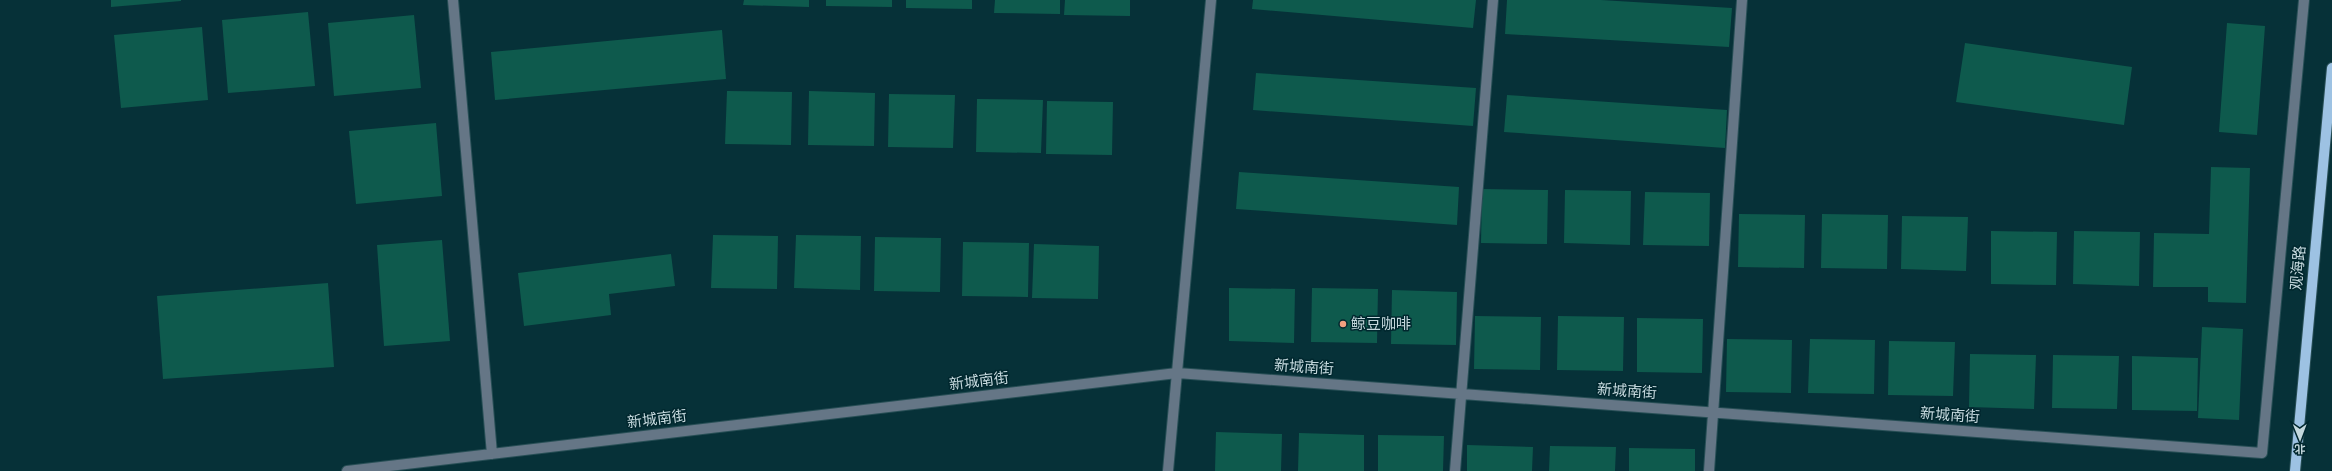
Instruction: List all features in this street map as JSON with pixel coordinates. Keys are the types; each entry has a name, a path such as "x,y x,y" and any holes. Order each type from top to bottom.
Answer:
{"main road":[{"name":"观海路","path":"2295,471 2332,68"}],"street":[{"path":"453,0 492,454"},
{"path":"1168,471 1211,0"},
{"path":"1455,471 1493,0"},
{"path":"1709,471 1742,0"},
{"name":"新城南街","path":"347,471 1177,373 2262,453 2304,0"}],"building":[{"path":"111,0 181,0 181,1 111,7"},
{"path":"744,0 809,0 809,7 743,5"},
{"path":"826,0 892,0 892,7 826,6"},
{"path":"906,0 972,0 972,9 906,8"},
{"path":"995,0 1060,0 1060,14 994,13"},
{"path":"1065,0 1130,0 1130,16 1064,15"},
{"path":"1253,0 1476,0 1473,28 1252,9"},
{"path":"1507,0 1601,0 1732,8 1729,47 1505,34"},
{"path":"308,12 315,86 228,93 222,20"},
{"path":"414,15 421,88 334,96 328,23"},
{"path":"2227,23 2265,26 2257,135 2219,132"},
{"path":"202,27 208,100 121,108 114,35"},
{"path":"722,30 726,79 495,100 491,52"},
{"path":"1965,43 2132,67 2124,125 1956,102"},
{"path":"1256,73 1476,88 1473,126 1253,110"},
{"path":"727,91 792,92 791,145 725,144"},
{"path":"809,91 875,93 874,146 808,145"},
{"path":"889,94 955,95 953,148 888,147"},
{"path":"1507,95 1727,110 1725,148 1504,132"},
{"path":"977,99 1043,100 1041,153 976,152"},
{"path":"1047,101 1113,102 1112,155 1046,154"},
{"path":"436,123 442,196 356,204 349,131"},
{"path":"2211,167 2250,168 2246,303 2208,302 2208,287 2153,287 2154,233 2209,234"},
{"path":"1239,172 1459,187 1457,225 1236,209"},
{"path":"1482,189 1548,190 1547,244 1481,243"},
{"path":"1565,190 1631,191 1630,245 1564,243"},
{"path":"1645,192 1710,193 1709,246 1643,245"},
{"path":"1739,214 1805,215 1804,268 1738,267"},
{"path":"1822,214 1888,215 1887,269 1821,268"},
{"path":"1902,216 1968,217 1966,271 1901,269"},
{"path":"1991,231 2057,232 2056,285 1991,284"},
{"path":"2074,231 2140,232 2139,286 2073,284"},
{"path":"713,235 778,236 777,289 711,288"},
{"path":"796,235 861,236 860,290 794,288"},
{"path":"875,237 941,238 940,292 874,291"},
{"path":"442,240 450,341 384,346 377,245"},
{"path":"963,242 1029,243 1028,297 962,296"},
{"path":"1034,244 1099,246 1098,299 1032,298"},
{"path":"671,254 675,286 609,294 611,315 524,326 518,273"},
{"path":"328,283 334,367 163,379 157,296"},
{"path":"1229,288 1295,289 1294,343 1229,341"},
{"path":"1312,288 1378,289 1377,343 1311,342"},
{"path":"1392,290 1457,292 1456,345 1391,344"},
{"path":"1475,316 1541,317 1540,370 1474,369"},
{"path":"1558,316 1624,317 1623,371 1557,370"},
{"path":"1637,318 1703,319 1702,373 1637,372"},
{"path":"2202,327 2243,329 2239,420 2198,418"},
{"path":"1727,339 1792,340 1791,393 1726,392"},
{"path":"1810,339 1875,340 1874,394 1808,393"},
{"path":"1889,341 1955,342 1953,396 1888,395"},
{"path":"1970,354 2036,355 2034,409 1969,407"},
{"path":"2053,355 2119,356 2117,409 2052,408"},
{"path":"2132,356 2198,358 2197,411 2132,410"},
{"path":"1216,432 1282,434 1281,471 1215,471"},
{"path":"1299,433 1364,435 1364,471 1298,471"},
{"path":"1378,435 1444,436 1443,471 1378,471"},
{"path":"1467,445 1533,447 1532,471 1467,471"},
{"path":"1550,446 1616,447 1615,471 1549,471"},
{"path":"1629,448 1695,449 1695,471 1629,471"}],"place":[{"name":"鲸豆咖啡","path":"1343,324"}]}
